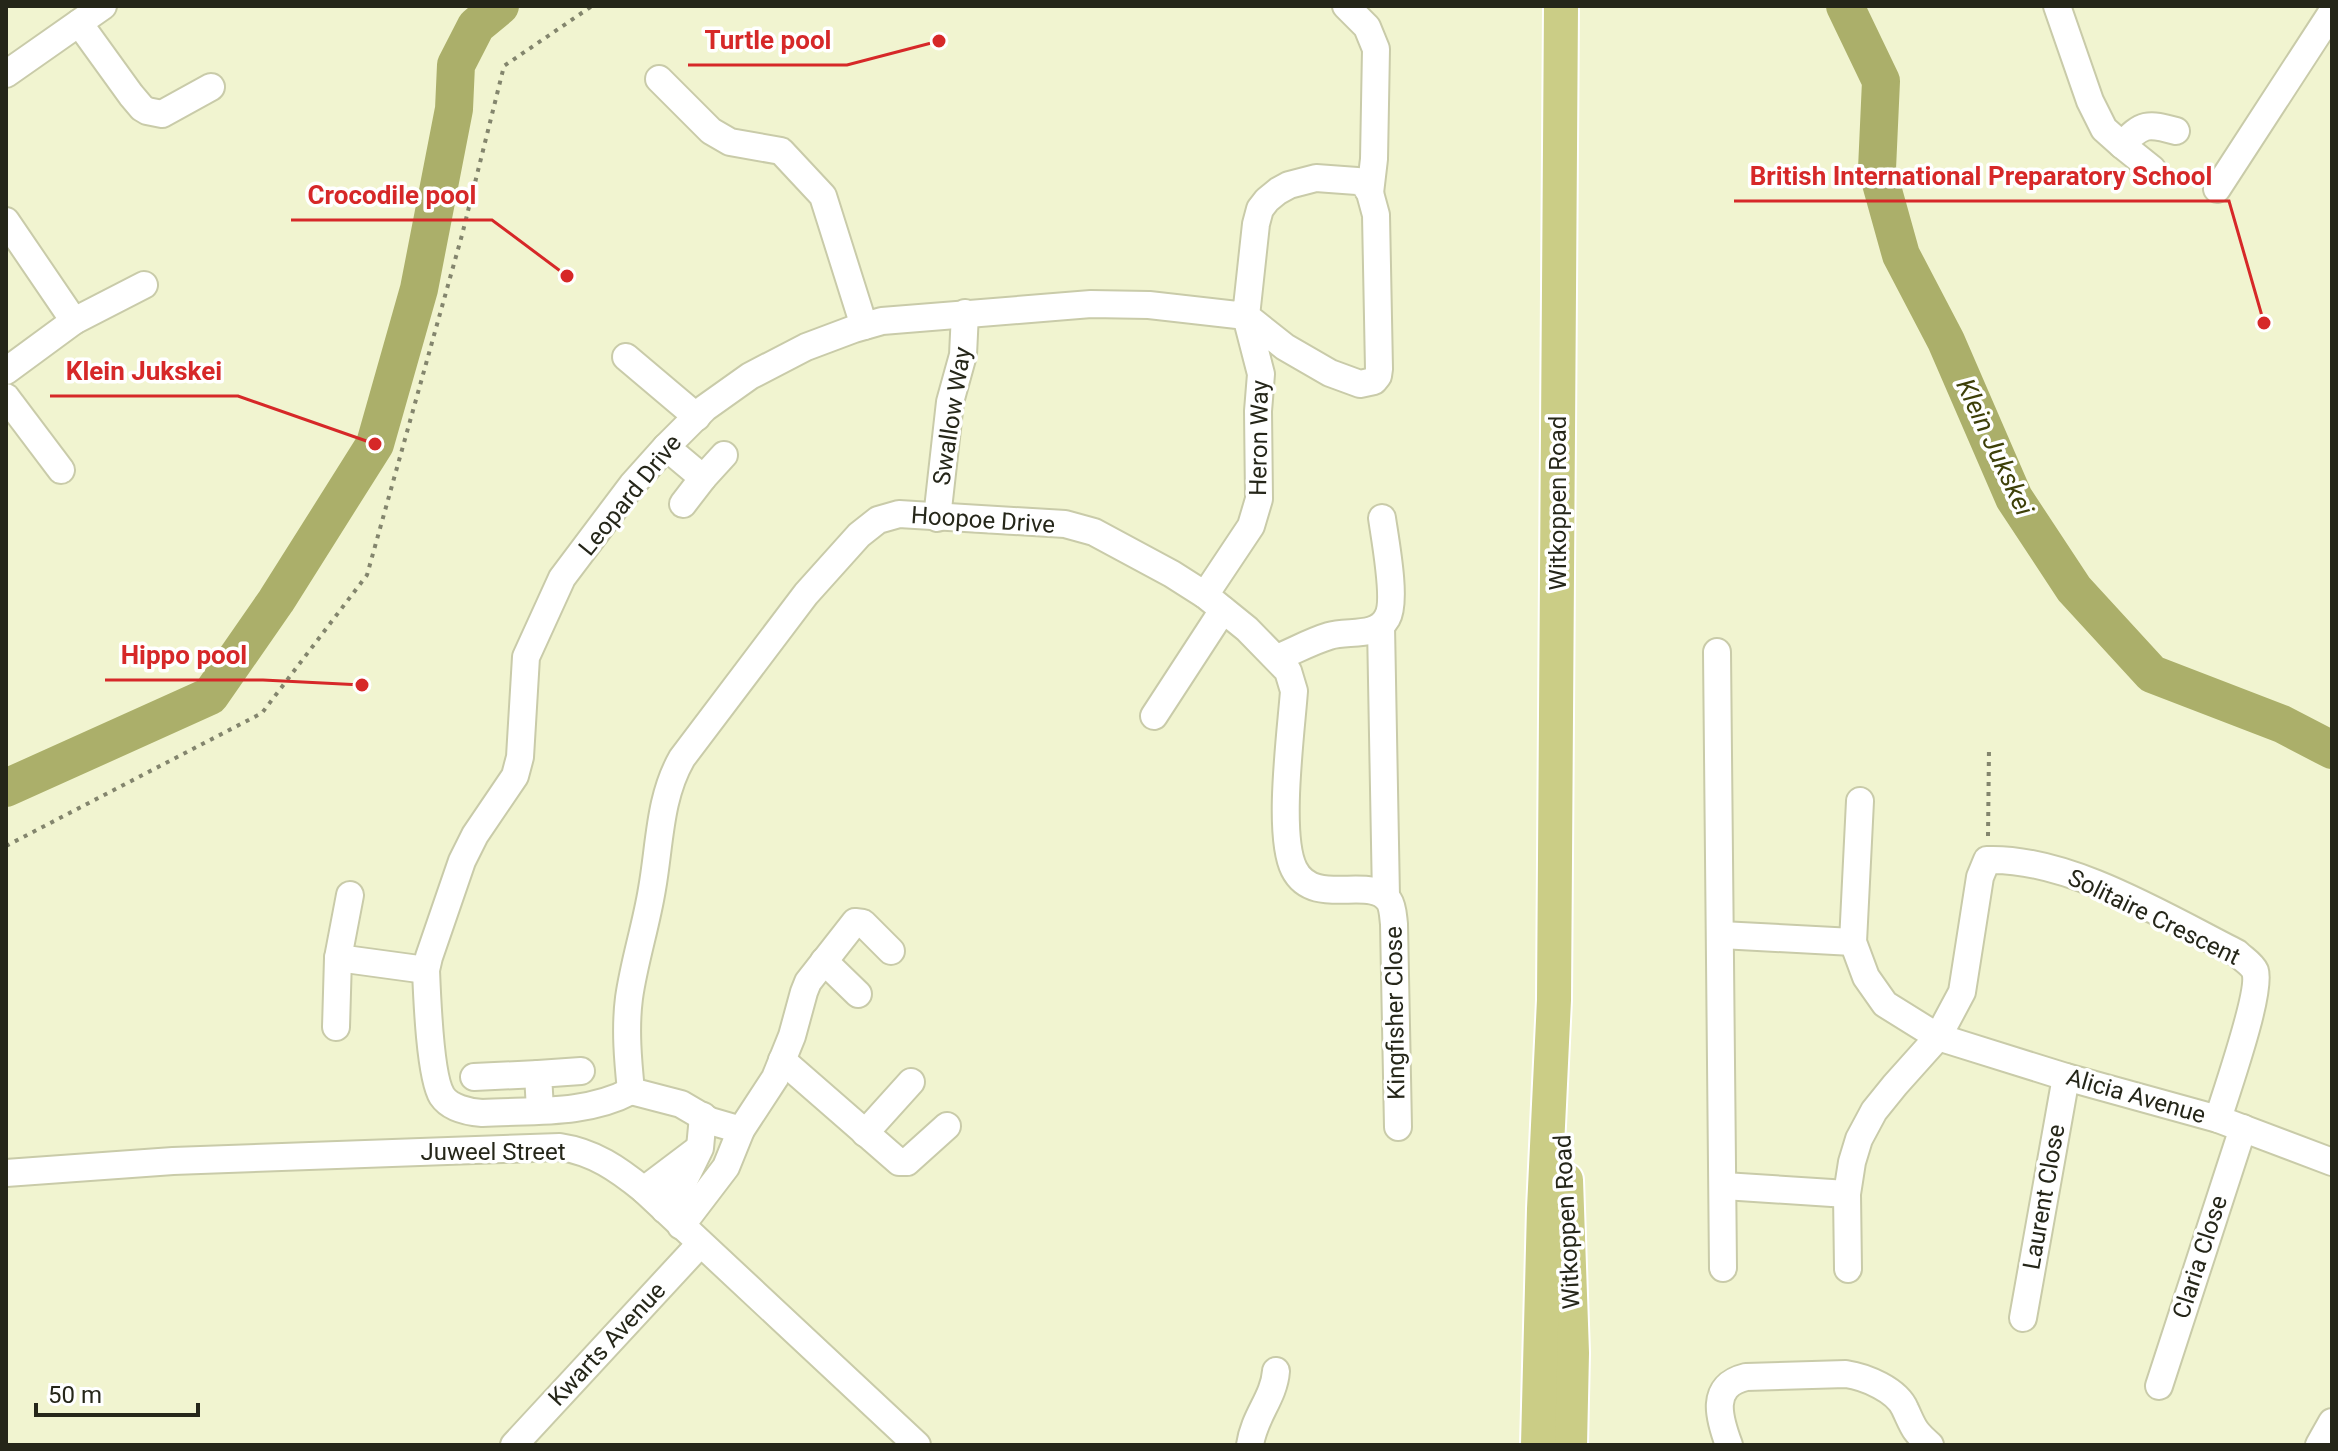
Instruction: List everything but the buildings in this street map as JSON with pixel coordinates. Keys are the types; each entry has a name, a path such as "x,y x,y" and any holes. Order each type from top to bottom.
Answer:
{"main road":[{"name":"Witkoppen Road","path":"1538,1445 1544,1209 1554,1000 1561,6"},
{"name":"Witkoppen Road","path":"1554,1000 1571,1290 1570,1445"}],"street":[{"path":"10,63 103,6"},
{"path":"1346,6 1367,27 1376,49 1373,204 1379,369 1374,381 1360,384 1330,373 1285,347 1246,316 1256,224 1260,209 1267,200 1289,185 1316,178 1364,184 1373,204"},
{"path":"2057,6 2090,101 2104,129 2152,169"},
{"path":"2217,189 2332,12"},
{"path":"79,23 131,95 147,111 162,114 211,87"},
{"path":"659,79 721,138 781,151 823,196 864,326"},
{"path":"2122,145 2140,127 2150,125 2176,131"},
{"path":"6,221 74,321"},
{"path":"6,371 74,321 144,285"},
{"name":"Leopard Drive","path":"540,1110 472,1112 460,1109 443,1098 435,1076 426,970 462,861 475,835 515,776 521,743 526,657 562,578 632,485 666,447 733,387 806,347 882,321 1091,304 1149,305 1246,316"},
{"name":"Swallow Way","path":"937,518 950,402 963,355 965,313"},
{"name":"Heron Way","path":"1154,716 1214,603 1251,526 1259,499 1258,411 1261,374 1246,316"},
{"path":"626,357 697,417"},
{"path":"6,397 61,470"},
{"path":"666,447 703,478"},
{"path":"683,504 724,455"},
{"name":"Hoopoe Drive","path":"631,1091 629,1003 652,888 659,827 675,770 806,594 859,535 884,517 899,514 1065,524 1081,528 1145,559 1214,603 1247,629 1288,671 1294,691 1286,814 1289,854 1300,878"},
{"path":"1277,658 1330,635 1370,631 1388,618 1392,598 1382,518"},
{"path":"1381,626 1386,897"},
{"path":"1717,652 1723,1268"},
{"path":"1721,935 1853,942 1860,801"},
{"path":"1848,1269 1847,1194 1852,1162 1865,1125 1895,1085 1938,1037 1962,992 1980,877 1987,860"},
{"name":"Solitaire Crescent","path":"1987,860 2040,864 2100,886 2237,953 2252,967 2256,982 2230,1123"},
{"name":"Kingfisher Close","path":"1300,878 1318,888 1369,891 1386,897 1391,904 1398,1127"},
{"path":"336,1027 338,958 350,895"},
{"path":"682,1226 726,1167 741,1130 775,1078 792,1036 804,992 824,961 859,921 891,951"},
{"name":"Alicia Avenue","path":"1853,942 1866,977 1885,1004 1938,1037 2230,1123 2332,1162"},
{"path":"338,958 426,970"},
{"path":"824,961 858,994"},
{"path":"782,1060 899,1162 907,1162 947,1126"},
{"path":"474,1077 581,1071"},
{"path":"538,1074 540,1110 586,1107 608,1102 631,1091 681,1104 721,1125 741,1130"},
{"name":"Laurent Close","path":"2023,1318 2066,1077"},
{"path":"865,1133 911,1082"},
{"path":"682,1226 680,1189 700,1148 703,1116"},
{"name":"Claria Close","path":"2159,1386 2230,1123"},
{"name":"Juweel Street","path":"6,1173 173,1161 560,1147 583,1152 605,1161 644,1190 917,1445"},
{"path":"644,1190 700,1148"},
{"path":"1724,1186 1847,1194"},
{"name":"Kwarts Avenue","path":"514,1445 682,1226"},
{"path":"1250,1445 1257,1418 1274,1389 1276,1371"},
{"path":"1729,1445 1722,1425 1720,1403 1723,1390 1732,1380 1846,1374 1878,1383 1896,1398 1904,1405 1915,1433 1930,1445"},
{"path":"2319,1445 2332,1422"}],"path":[{"path":"6,846 262,713 367,575 462,235 504,66 592,6"},
{"path":"1987,860 1989,747"}],"waterway":[{"name":"Klein Jukskei","path":"6,788 210,696 276,601 375,444 419,289 454,109 456,65 476,26 500,6"},
{"name":"Klein Jukskei","path":"1845,6 1881,81 1877,169 1901,255 1946,341 2014,498 2074,589 2152,674 2282,724 2332,750"}],"place":[{"name":"Turtle pool","path":"939,41"},
{"name":"Crocodile pool","path":"567,276"},
{"name":"British International Preparatory School","path":"2264,323"},
{"name":"Klein Jukskei","path":"375,444"},
{"name":"Hippo pool","path":"362,685"}]}
